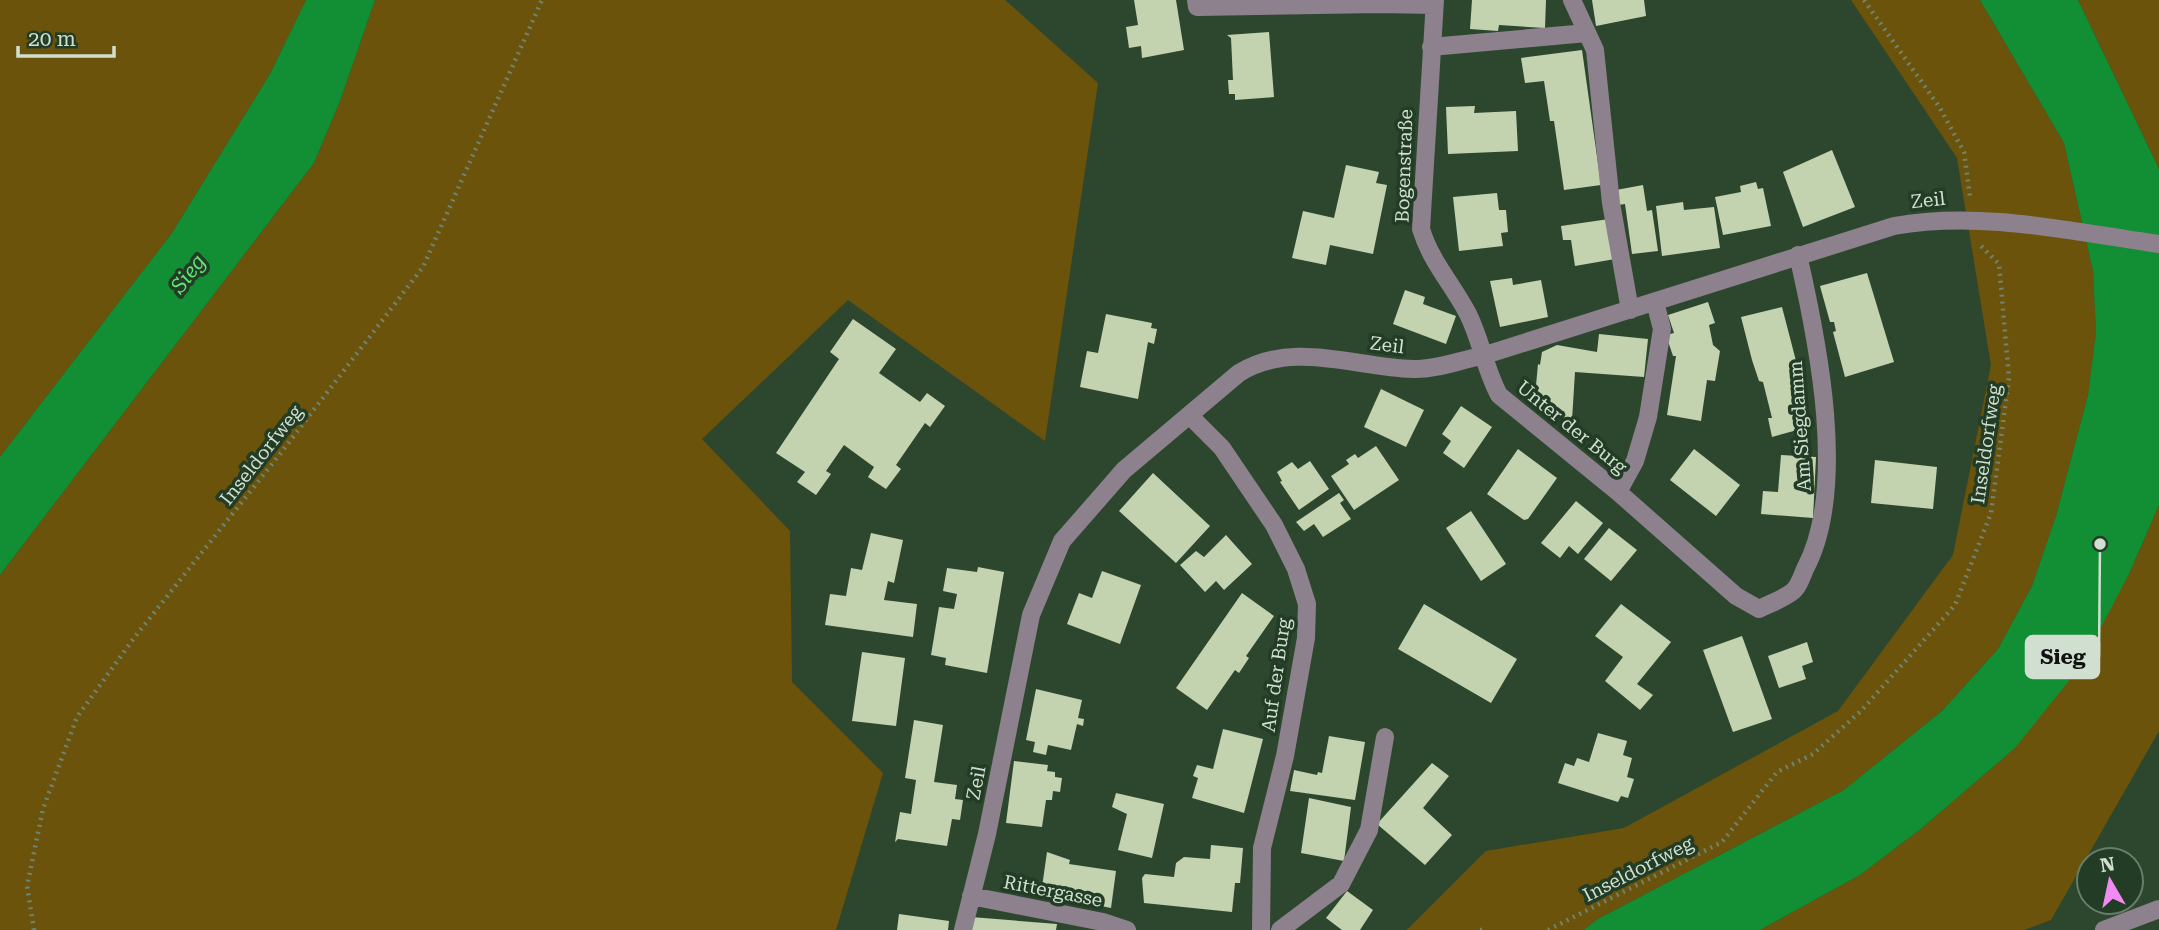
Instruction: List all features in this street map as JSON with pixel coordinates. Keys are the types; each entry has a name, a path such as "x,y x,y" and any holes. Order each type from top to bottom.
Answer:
{"street":[{"path":"1196,0 1197,7 1434,3"},
{"path":"1572,0 1595,50 1611,203 1630,310"},
{"name":"Bogenstraße","path":"1434,3 1422,229 1428,251 1469,317 1482,356"},
{"path":"1431,47 1587,33"},
{"name":"Zeil","path":"963,930 1031,615 1062,541 1124,470 1239,373 1259,361 1280,356 1416,369 1482,356 1798,255 1894,226 1933,219 1973,218 2159,244"},
{"name":"Am Siegdamm","path":"1759,609 1794,591 1815,551 1826,508 1828,467 1819,368 1798,255"},
{"name":"Unter der Burg","path":"1618,492 1635,461 1647,417 1662,328 1655,302"},
{"name":"Unter der Burg","path":"1482,356 1499,395 1618,492 1736,596 1759,609"},
{"name":"Auf der Burg","path":"1190,416 1222,448 1274,525 1296,569 1307,604 1306,638 1285,756 1262,848 1261,930"},
{"path":"1280,930 1341,884 1369,830 1385,737"},
{"name":"Rittergasse","path":"971,896 1103,922 1127,930"},
{"path":"2104,930 2159,909"}],"path":[{"name":"Inseldorfweg","path":"34,930 27,886 43,809 77,717 134,638 280,454 423,267 542,0"},
{"name":"Inseldorfweg","path":"1548,930 1722,842 1777,772 1812,754 1861,711 1955,605 1991,513 2010,378 1999,264 1979,244 1964,152 1940,108 1864,0"}],"shaded area":[{"path":"0,0 306,0 270,74 172,233 0,457"},
{"path":"375,0 1005,0 1098,83 1045,441 848,300 702,439 790,531 792,682 883,773 836,930 0,930 0,575 314,163 340,101"},
{"path":"1851,0 1980,0 2064,143 2093,271 2096,332 2088,395 2056,516 2032,586 1998,649 1942,711 1844,790 1596,920 1584,930 1407,930 1486,851 1624,828 1838,711 1953,555 1991,365 1957,158"},
{"path":"2078,0 2159,0 2159,169"},
{"path":"2159,505 2159,731 2093,846 2075,846 2075,878 2051,920 2024,930 1760,930 1860,875 1922,828 2015,748 2129,574"}],"water":[{"path":"306,0 375,0 340,101 314,163 0,575 0,457 172,233 270,74"},
{"path":"1980,0 2078,0 2159,169 2159,505 2129,574 2080,667 2015,748 1922,828 1860,875 1760,930 1584,930 1596,920 1844,790 1942,711 1998,649 2032,586 2056,516 2088,395 2096,332 2093,271 2064,143"}],"building":[{"path":"1134,0 1176,0 1184,50 1142,58 1141,46 1129,48 1126,27 1138,25"},
{"path":"1472,0 1546,0 1545,28 1499,25 1498,31 1470,29"},
{"path":"1592,0 1644,0 1646,16 1596,26"},
{"path":"1269,32 1274,97 1235,100 1235,94 1229,94 1228,80 1233,80 1231,38 1227,35"},
{"path":"1582,50 1601,185 1564,190 1554,121 1550,121 1544,81 1525,83 1521,58"},
{"path":"1475,106 1474,113 1516,111 1518,151 1448,154 1446,107"},
{"path":"1832,150 1855,207 1803,227 1783,172"},
{"path":"1346,165 1379,172 1376,183 1387,185 1373,254 1330,245 1326,265 1292,258 1303,211 1334,218"},
{"path":"1756,182 1758,189 1763,188 1771,226 1723,235 1715,197 1741,192 1740,186"},
{"path":"1643,185 1647,211 1652,210 1658,251 1632,254 1625,204 1618,205 1616,190"},
{"path":"1497,193 1499,210 1506,210 1508,232 1501,233 1503,246 1459,251 1453,197"},
{"path":"1683,202 1684,210 1714,207 1720,248 1662,256 1656,206"},
{"path":"1609,219 1615,259 1575,266 1571,240 1563,240 1561,226"},
{"path":"1867,273 1894,362 1845,377 1833,332 1836,331 1834,322 1830,322 1820,286"},
{"path":"1512,278 1513,285 1541,280 1548,317 1500,327 1490,281"},
{"path":"1405,290 1425,297 1423,304 1456,316 1446,344 1393,324"},
{"path":"1708,302 1715,323 1709,325 1713,345 1720,351 1715,381 1707,380 1701,421 1667,415 1676,356 1673,356 1666,335 1674,333 1668,315"},
{"path":"1782,307 1809,411 1797,414 1801,429 1772,437 1768,418 1772,418 1763,382 1759,381 1741,317"},
{"path":"1106,314 1152,323 1151,328 1157,329 1154,344 1148,342 1138,399 1080,387 1087,351 1098,353"},
{"path":"853,319 896,349 879,373 920,402 927,393 945,406 930,427 925,423 896,465 901,469 886,489 868,477 874,467 844,445 826,471 831,474 816,495 797,482 805,472 776,453 839,359 830,352"},
{"path":"1599,334 1648,339 1644,377 1575,372 1572,420 1544,417 1544,410 1537,410 1538,396 1535,396 1542,352 1557,345 1597,352"},
{"path":"1381,389 1424,410 1406,447 1364,427"},
{"path":"1461,406 1492,427 1464,468 1443,453 1451,441 1442,434"},
{"path":"1376,446 1399,480 1354,510 1331,476 1349,464 1346,460 1355,454 1358,458"},
{"path":"1518,449 1557,478 1528,519 1524,520 1487,494"},
{"path":"1694,449 1740,485 1716,516 1670,480"},
{"path":"1781,455 1816,457 1813,518 1761,514 1763,491 1778,492"},
{"path":"1875,460 1937,467 1933,509 1871,503"},
{"path":"1310,461 1329,489 1299,510 1280,482 1282,481 1277,472 1292,462 1298,469"},
{"path":"1153,473 1210,526 1176,563 1119,511"},
{"path":"1339,493 1344,500 1340,503 1351,519 1323,537 1314,524 1304,531 1296,522"},
{"path":"1576,501 1603,523 1578,554 1569,546 1560,558 1541,543"},
{"path":"1471,511 1506,564 1481,581 1446,528"},
{"path":"1609,528 1637,550 1611,581 1584,559"},
{"path":"871,533 903,540 894,583 888,581 884,600 917,604 913,637 825,625 830,594 846,596 851,568 862,570"},
{"path":"1226,535 1252,564 1224,590 1216,581 1205,592 1180,565 1196,551 1204,557"},
{"path":"978,567 1004,572 987,673 945,665 946,658 931,655 939,607 954,609 957,594 943,591 947,568 977,572"},
{"path":"1102,571 1141,585 1120,644 1067,624 1079,593 1092,598"},
{"path":"1242,593 1274,616 1246,656 1249,658 1239,673 1235,670 1207,710 1176,688"},
{"path":"1424,604 1517,659 1491,703 1398,649"},
{"path":"1621,604 1671,642 1637,684 1653,695 1640,710 1605,681 1623,657 1595,636"},
{"path":"1742,636 1772,719 1733,732 1703,650"},
{"path":"1807,642 1813,662 1802,666 1806,679 1779,688 1768,656"},
{"path":"862,652 905,658 896,726 852,721"},
{"path":"1036,689 1082,700 1078,718 1084,719 1083,726 1077,724 1071,750 1048,745 1046,755 1033,752 1035,742 1026,740"},
{"path":"914,720 943,725 934,782 957,785 955,799 963,800 960,820 952,819 947,846 898,839 895,842 900,812 911,814 916,780 905,778"},
{"path":"1223,729 1263,739 1244,813 1192,798 1198,778 1193,776 1197,765 1213,769"},
{"path":"1598,733 1627,741 1623,755 1632,758 1627,777 1634,779 1628,798 1621,796 1618,802 1558,783 1565,763 1574,766 1577,758 1589,762"},
{"path":"1329,736 1365,742 1355,800 1290,791 1294,770 1317,775 1318,772 1322,773"},
{"path":"1014,761 1048,765 1047,771 1055,772 1055,777 1062,778 1060,792 1053,791 1052,800 1046,800 1042,827 1006,823"},
{"path":"1432,763 1449,776 1423,808 1452,835 1425,865 1377,824"},
{"path":"1116,793 1164,804 1152,858 1118,850 1127,814 1112,807"},
{"path":"1309,798 1351,807 1344,861 1301,853"},
{"path":"1211,845 1243,848 1240,883 1235,883 1232,912 1144,903 1142,878 1145,874 1174,877 1176,863 1184,857 1210,859"},
{"path":"1047,852 1070,860 1069,864 1116,871 1111,908 1041,894"},
{"path":"1347,891 1373,910 1360,930 1342,930 1326,918"},
{"path":"899,914 949,921 948,930 897,930"},
{"path":"971,917 1057,924 1056,930 970,930"}],"place":[{"name":"Sieg","path":"2100,544"}]}
